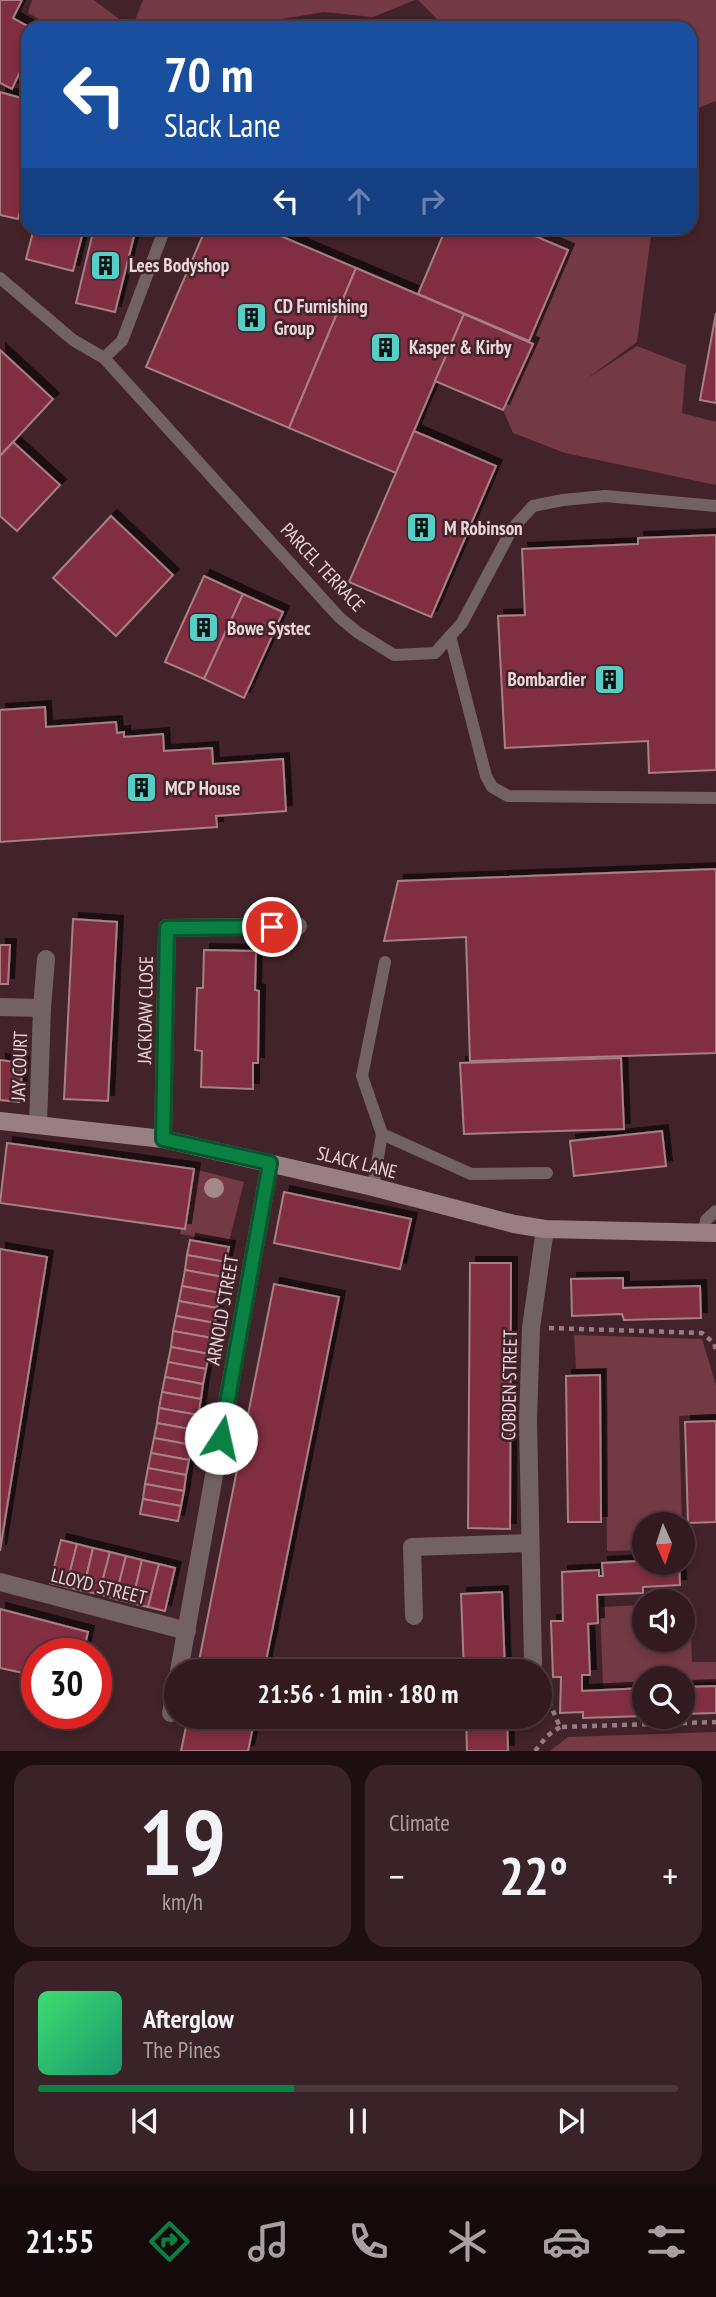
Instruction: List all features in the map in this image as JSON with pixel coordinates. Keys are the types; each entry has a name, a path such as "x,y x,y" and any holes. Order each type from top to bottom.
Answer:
{"street":[{"name":"JACKDAW CLOSE","path":"163,1139 167,928 298,926"},
{"name":"JAY COURT","path":"38,1125 46,959"},
{"name":"JAY COURT","path":"0,1007 42,1008"},
{"name":"SLACK LANE","path":"0,1122 163,1139 373,1187 514,1224 545,1229 710,1232"},
{"name":"ARNOLD STREET","path":"181,1659 270,1163"},
{"name":"COBDEN STREET","path":"533,1659 528,1420 531,1328 545,1229"},
{"path":"414,1616 412,1547 530,1543"},
{"name":"LLOYD STREET","path":"0,1583 187,1630"}],"lane":[{"path":"104,358 121,341 162,235"},
{"name":"PARCEL TERRACE","path":"0,278 73,341 104,358 339,617 357,632 394,655 435,653 462,623 512,529 533,506 605,496 716,506"},
{"path":"450,636 486,776 492,787 508,796 716,798"},
{"path":"373,1187 382,1134 362,1076 385,962"},
{"path":"382,1134 471,1174 547,1173"},
{"path":"710,1232 706,1220 716,1211"}],"path":[{"path":"531,1328 702,1333 714,1343 716,1349"},
{"path":"552,1708 560,1727"},
{"path":"535,1751 547,1736 560,1727 716,1722"}],"shaded area":[{"path":"32,0 94,0 122,21 42,21 28,13"},
{"path":"143,0 415,0 373,17 324,12 269,21 135,21"},
{"path":"418,0 716,0 716,101 697,108 697,21 439,21"},
{"path":"533,235 651,235 637,342 585,380 637,346 686,365 682,413 716,422 716,485 565,453 513,433 503,410 533,345 529,341 568,250"},
{"path":"194,1169 244,1182 229,1242 180,1234"},
{"path":"574,1335 702,1339 716,1385 716,1414 679,1416 682,1512 632,1512 632,1550 607,1551 605,1369 576,1369"},
{"path":"632,1606 632,1652 692,1652 692,1662 716,1662 716,1682 695,1683 695,1666 632,1666 632,1685 603,1686 600,1607"},
{"path":"716,1732 716,1751 550,1751 568,1737"}],"building":[{"path":"0,0 22,0 13,18 21,22 21,70 12,89 0,83"},
{"path":"0,92 21,98 21,207 18,219 0,215"},
{"path":"32,235 82,235 73,271 26,259"},
{"name":"Lees Bodyshop","path":"92,235 134,235 115,312 76,303"},
{"name":"CD Furnishing Group","path":"203,235 278,235 356,268 289,428 146,367"},
{"path":"443,235 533,235 568,250 529,341 418,294"},
{"name":"Kasper & Kirby","path":"356,268 464,314 396,473 289,428"},
{"path":"716,313 716,403 700,400"},
{"path":"464,314 533,344 503,410 435,381"},
{"path":"0,350 53,399 0,456"},
{"name":"M Robinson","path":"414,431 496,466 431,617 349,582"},
{"path":"13,442 60,485 17,531 0,516 0,456"},
{"path":"111,516 173,575 116,636 53,578"},
{"name":"Bombardier","path":"716,535 716,770 649,773 648,741 505,748 498,616 525,615 522,549 638,544 638,538"},
{"name":"Bowe Systec","path":"204,576 243,594 204,679 165,662"},
{"path":"243,594 283,612 244,698 204,679"},
{"name":"MCP House","path":"45,707 46,727 116,722 117,733 124,732 124,737 163,734 164,751 212,748 213,764 283,759 286,811 216,816 217,827 0,842 0,710"},
{"path":"716,869 716,1053 470,1061 466,937 384,941 398,881"},
{"path":"73,919 117,922 108,1101 64,1099"},
{"path":"0,945 10,945 8,984 0,984"},
{"path":"204,950 256,951 255,990 259,991 258,1063 253,1063 253,1089 201,1087 202,1051 195,1050 197,988 203,988"},
{"path":"621,1058 624,1129 464,1134 460,1063"},
{"path":"0,1060 23,1063 19,1102 0,1100"},
{"path":"662,1131 666,1166 574,1176 570,1141"},
{"path":"7,1143 194,1169 185,1229 0,1203"},
{"path":"284,1192 411,1219 400,1269 274,1243"},
{"path":"190,1240 229,1247 226,1262 187,1255"},
{"path":"0,1249 47,1257 0,1551"},
{"path":"187,1255 226,1262 223,1277 185,1270"},
{"path":"470,1263 511,1263 510,1529 468,1528"},
{"path":"185,1270 223,1277 220,1293 182,1286"},
{"path":"623,1278 623,1288 700,1286 701,1318 624,1320 622,1314 572,1316 571,1279"},
{"path":"274,1284 339,1297 266,1659 199,1659"},
{"path":"182,1286 220,1293 217,1308 179,1301"},
{"path":"179,1301 217,1308 215,1323 176,1316"},
{"path":"176,1316 215,1323 212,1338 173,1331"},
{"path":"173,1331 212,1338 209,1354 171,1347"},
{"path":"171,1347 209,1354 206,1369 168,1362"},
{"path":"168,1362 206,1369 203,1384 165,1377"},
{"path":"600,1375 601,1522 568,1522 566,1376"},
{"path":"165,1377 203,1384 201,1399 162,1392"},
{"path":"162,1392 201,1399 198,1415 159,1408"},
{"path":"159,1408 198,1415 195,1430 157,1423"},
{"path":"716,1421 716,1522 695,1523 695,1512 688,1512 685,1422"},
{"path":"157,1423 195,1430 192,1445 154,1438"},
{"path":"154,1438 192,1445 189,1460 151,1453"},
{"path":"151,1453 189,1460 186,1475 148,1468"},
{"path":"148,1468 186,1475 184,1491 145,1484"},
{"path":"145,1484 184,1491 181,1506 143,1499"},
{"path":"143,1499 181,1506 178,1521 140,1514"},
{"path":"61,1540 77,1544 66,1587 50,1583"},
{"path":"77,1544 93,1548 83,1591 66,1587"},
{"path":"93,1548 110,1552 99,1594 83,1591"},
{"path":"110,1552 126,1556 115,1599 99,1594"},
{"path":"126,1556 142,1560 132,1603 115,1599"},
{"path":"142,1560 159,1564 148,1607 132,1603"},
{"path":"632,1561 632,1575 680,1575 680,1585 643,1587 632,1589 632,1593 597,1595 598,1623 588,1624 590,1675 582,1675 582,1691 632,1689 632,1716 583,1718 583,1712 560,1713 561,1677 553,1677 551,1621 563,1621 562,1572 599,1570 599,1576 603,1576 602,1563"},
{"path":"159,1564 175,1568 165,1611 148,1607"},
{"path":"502,1592 505,1659 464,1659 461,1594"},
{"path":"0,1609 88,1632 87,1638 21,1638 21,1673 0,1668"},
{"path":"716,1686 716,1713 695,1714 695,1687"},
{"path":"186,1729 253,1729 248,1751 181,1751"},
{"path":"466,1729 507,1729 508,1751 467,1751"}],"place":[{"name":"Lees Bodyshop","path":"106,265"},
{"name":"CD Furnishing Group","path":"251,317"},
{"name":"Kasper & Kirby","path":"386,347"},
{"name":"M Robinson","path":"421,528"},
{"name":"Bowe Systec","path":"204,628"},
{"name":"Bombardier","path":"609,679"},
{"name":"MCP House","path":"142,788"}],"route":[{"path":"221,1438 270,1163 163,1139 167,928 272,927"}]}
